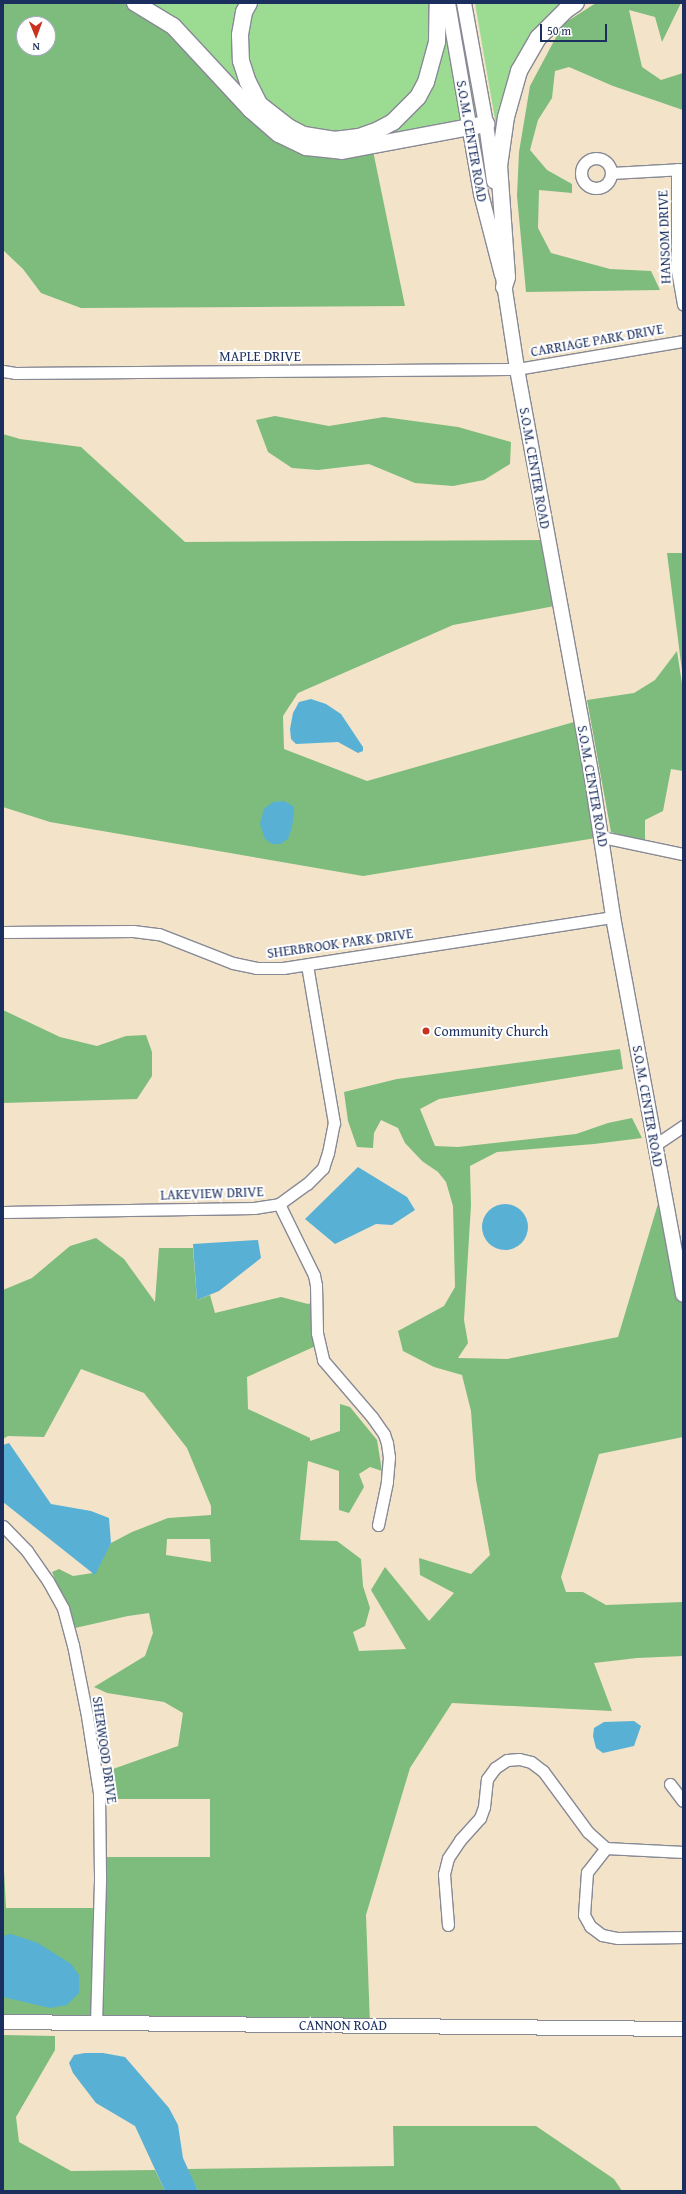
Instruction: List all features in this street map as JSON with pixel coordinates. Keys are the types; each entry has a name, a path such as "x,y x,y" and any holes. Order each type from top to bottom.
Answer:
{"highway":[{"path":"135,3 173,26 251,110 279,134 306,147 342,151 486,124"},
{"path":"249,3 244,12 240,35 241,61 248,82 259,104 288,127 304,135 334,140 359,137 378,130 393,122 407,110 418,97 426,82 437,42 438,3"},
{"path":"504,283 507,277 499,166 506,117 519,71 538,38 566,10 576,3"}],"main road":[{"name":"S.O.M. CENTER ROAD","path":"448,3 481,194 504,283"},
{"name":"S.O.M. CENTER ROAD","path":"464,3 486,124 496,191 504,283 517,370 602,837 613,917 683,1295"},
{"name":"CANNON ROAD","path":"3,2022 683,2029"}],"street":[{"path":"611,173 680,169"},
{"name":"HANSOM DRIVE","path":"680,169 677,270 683,304"},
{"name":"CARRIAGE PARK DRIVE","path":"517,370 683,341"},
{"name":"MAPLE DRIVE","path":"3,370 15,373 517,370"},
{"path":"602,837 683,854"},
{"name":"SHERBROOK PARK DRIVE","path":"3,932 133,931 159,934 233,963 256,968 307,965 613,917"},
{"name":"LAKEVIEW DRIVE","path":"3,1212 239,1209 279,1204 307,1184 323,1168 328,1153 334,1122 307,965"},
{"path":"655,1146 683,1126"},
{"path":"279,1204 314,1275 316,1285 317,1333 319,1349 323,1360 372,1417 385,1438 389,1457 378,1525"},
{"name":"SHERWOOD DRIVE","path":"3,1526 27,1551 48,1581 63,1608 73,1646 87,1716 99,1793 100,1881 96,2024"},
{"path":"448,1925 444,1874 448,1858 460,1840 480,1818 484,1807 487,1779 495,1768 507,1760 519,1759 531,1762 543,1771 588,1832 606,1848 683,1852"},
{"path":"670,1784 683,1801"},
{"path":"606,1848 587,1872 584,1914 590,1926 602,1935 618,1938 683,1937"}],"green space":[{"path":"3,3 135,3 173,26 279,134 372,146 405,306 81,308 41,293 23,269 3,250"},
{"path":"148,3 241,3 244,85 242,92 208,51 182,26"},
{"path":"257,3 434,3 431,54 410,99 389,118 360,133 329,135 308,131 279,114 264,99 248,66 246,41 249,19"},
{"path":"475,3 566,3 543,26 498,137"},
{"path":"596,3 681,3 662,42 655,17 629,10 642,67 661,80 683,73 683,110 613,86 569,67 555,71 552,98 538,120 530,150 547,170 572,184 572,193 539,190 538,228 551,253 610,269 651,271 660,290 526,292 517,196 519,152 530,86 563,24"},
{"path":"442,35 446,35 462,124 378,140 383,135 396,128"},
{"path":"275,416 329,426 384,417 458,427 511,442 510,464 484,480 453,486 415,483 369,464 318,470 292,468 268,452 256,420"},
{"path":"3,434 20,439 81,447 185,542 548,540 560,605 453,625 298,693 283,716 284,749 367,781 581,720 602,837 363,876 50,822 3,807"},
{"path":"667,553 683,553 683,679"},
{"path":"677,651 683,690 683,771 671,769 663,811 645,820 645,842 611,832 587,700 634,693 655,680"},
{"path":"3,1010 60,1037 97,1046 126,1036 146,1035 152,1052 152,1076 137,1099 3,1103"},
{"path":"620,1049 623,1069 439,1099 420,1109 435,1146 458,1147 576,1134 608,1123 632,1118 642,1138 594,1144 497,1152 470,1166 471,1205 464,1320 468,1343 458,1358 507,1359 618,1337 663,1187 683,1295 683,1437 599,1454 561,1577 566,1592 583,1592 606,1605 683,1602 683,1656 637,1658 594,1663 612,1711 452,1703 410,1768 366,1915 370,2025 3,2022 3,1850 6,1908 99,1908 100,1857 210,1857 210,1799 99,1799 96,1775 178,1746 183,1713 164,1702 107,1693 94,1687 145,1656 153,1633 149,1613 128,1616 75,1628 52,1572 59,1569 73,1576 93,1573 111,1543 132,1532 168,1518 211,1515 211,1506 187,1448 144,1393 81,1369 44,1437 8,1436 3,1439 3,1290 32,1278 70,1246 96,1238 124,1259 155,1302 159,1248 193,1248 197,1300 210,1295 215,1313 281,1297 308,1304 316,1301 318,1345 247,1377 248,1409 310,1438 310,1441 340,1431 340,1404 350,1407 377,1440 382,1471 370,1467 359,1474 364,1487 349,1513 339,1510 339,1471 308,1461 300,1540 337,1541 361,1559 363,1586 370,1608 365,1626 353,1632 359,1651 406,1649 371,1590 385,1567 429,1621 454,1593 420,1575 419,1558 471,1574 490,1555 476,1480 471,1411 462,1375 434,1367 403,1351 398,1331 444,1306 455,1287 453,1206 446,1182 438,1172 422,1161 405,1143 398,1128 381,1120 374,1133 373,1148 357,1147 348,1121 344,1092 397,1079","holes":["167,1539 210,1539 211,1562 166,1555"]},
{"path":"3,2035 55,2036 55,2050 16,2117 19,2142 71,2171 155,2170 165,2191 3,2191"},
{"path":"393,2126 536,2126 614,2179 622,2191 198,2191 187,2169 394,2166"}],"water":[{"path":"311,699 326,704 341,714 363,747 363,751 358,753 338,742 296,744 291,739 290,729 293,713 299,702"},
{"path":"284,801 293,806 294,812 292,827 288,839 280,844 272,844 265,839 260,824 264,809 273,802"},
{"path":"358,1167 407,1197 415,1210 392,1225 376,1224 335,1244 305,1219"},
{"path":"500,1204 510,1204 518,1208 524,1214 528,1222 528,1232 524,1240 518,1246 510,1250 500,1250 492,1246 486,1240 482,1232 482,1222 486,1214 492,1208"},
{"path":"258,1240 261,1258 219,1291 197,1300 193,1244"},
{"path":"9,1443 51,1504 91,1511 109,1518 111,1543 95,1575 3,1502 3,1445"},
{"path":"634,1721 641,1726 634,1746 603,1753 596,1748 593,1736 594,1728 604,1722"},
{"path":"11,1934 38,1943 71,1964 79,1975 79,1993 67,2005 50,2008 3,1997 3,1936"},
{"path":"85,2053 103,2053 125,2057 169,2108 178,2125 183,2158 198,2191 165,2191 135,2126 96,2103 73,2073 69,2063 74,2055"}],"place":[{"name":"Community Church","path":"426,1031"}]}
